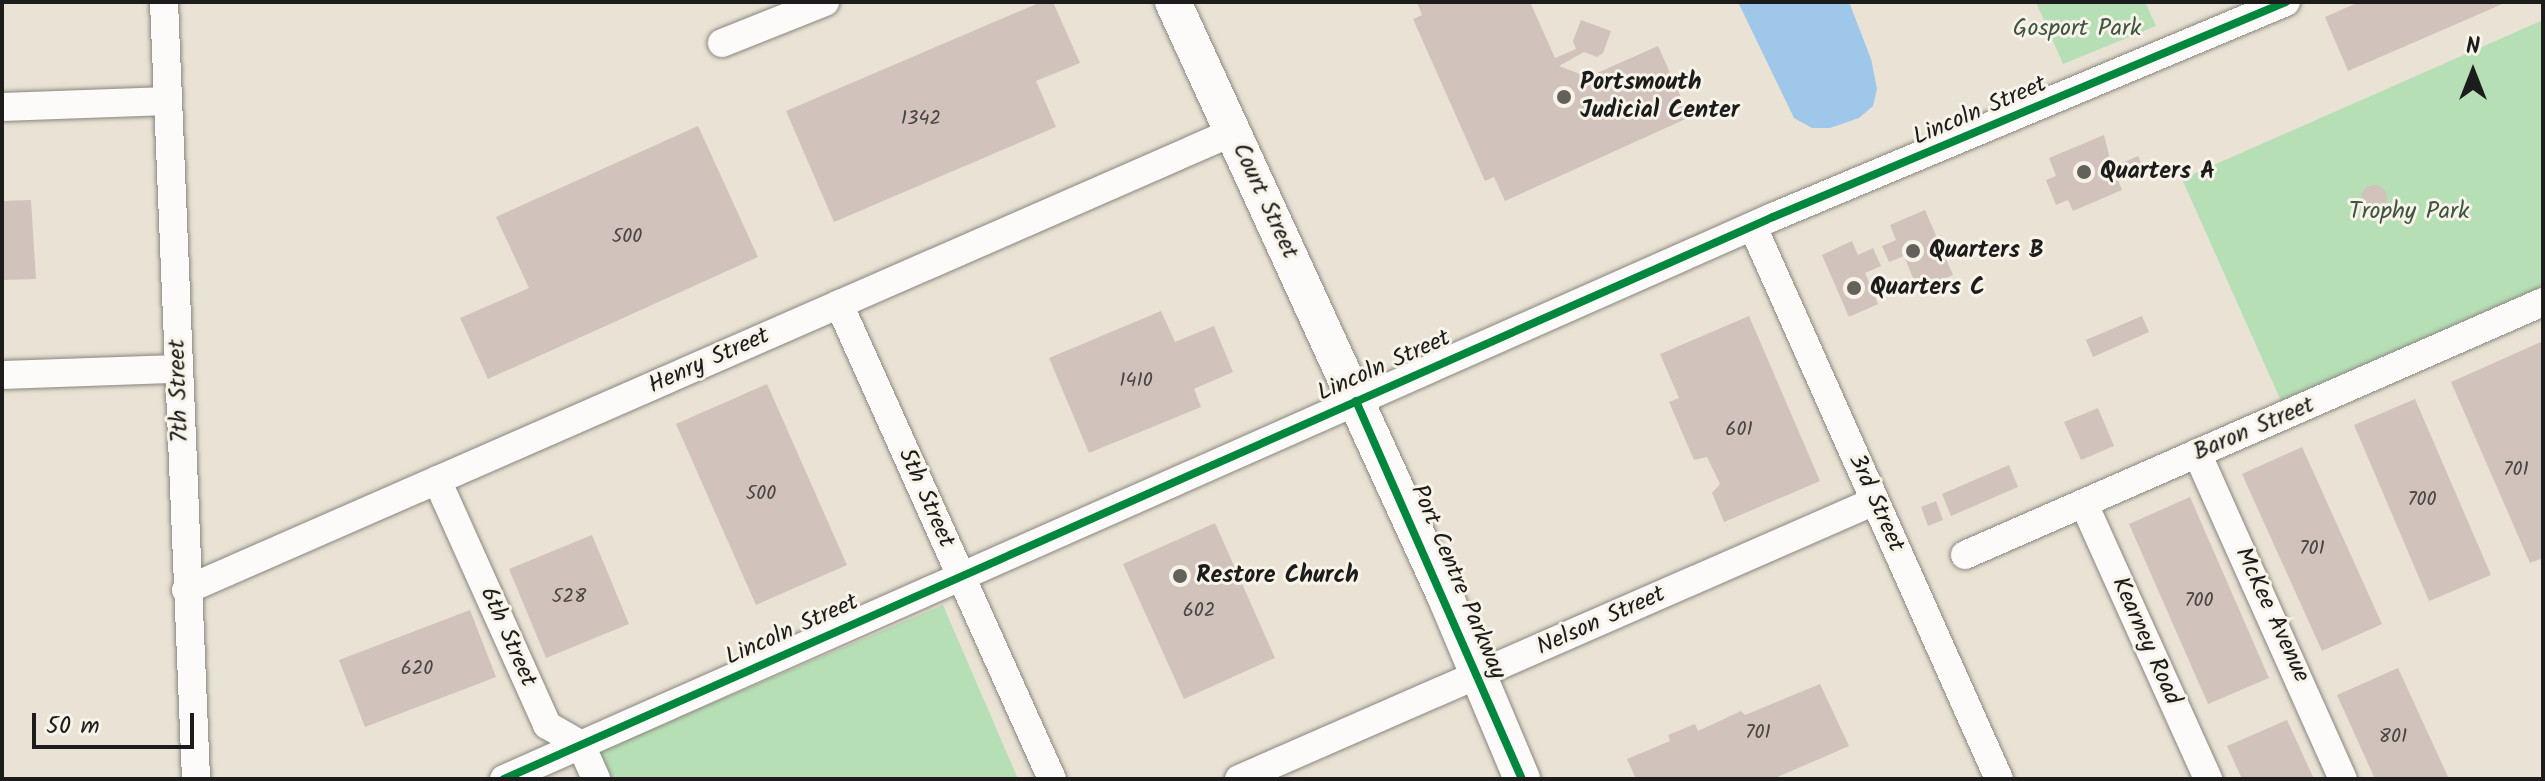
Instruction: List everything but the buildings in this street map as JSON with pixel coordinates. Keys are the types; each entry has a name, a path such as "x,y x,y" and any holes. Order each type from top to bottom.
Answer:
{"main road":[{"name":"Court Street","path":"1173,2 1356,401"},
{"name":"Port Centre Parkway","path":"1356,401 1522,779"}],"street":[{"name":"7th Street","path":"164,2 196,779"},
{"path":"722,43 825,2"},
{"name":"Lincoln Street","path":"504,779 1753,227 2286,2"},
{"path":"2,107 168,101"},
{"name":"Henry Street","path":"186,590 1233,132"},
{"name":"3rd Street","path":"1753,227 1875,501 1991,776"},
{"name":"Baron Street","path":"1965,555 2543,302"},
{"name":"5th Street","path":"839,304 1052,779"},
{"path":"2,375 178,369"},
{"name":"McKee Avenue","path":"2197,453 2343,779"},
{"name":"6th Street","path":"437,480 547,725 581,745"},
{"name":"Nelson Street","path":"1239,779 1875,501"},
{"name":"Kearney Road","path":"2084,504 2208,779"},
{"path":"581,745 596,779"}],"green space":[{"name":"Gosport Park","path":"2036,2 2145,2 2156,26 2063,64"},
{"name":"Trophy Park","path":"2543,20 2543,286 2281,401 2182,179"},
{"path":"943,605 1018,779 612,779 600,751"}],"water":[{"path":"1738,2 1849,2 1871,59 1877,89 1873,106 1859,118 1830,128 1812,128 1794,118"}],"cycle path":[{"path":"504,779 1773,217 2286,2"},
{"path":"1356,401 1522,779"}],"place":[{"name":"Portsmouth Judicial Center","path":"1564,97"},
{"name":"Quarters A","path":"2084,172"},
{"name":"Quarters B","path":"1913,251"},
{"name":"Quarters C","path":"1854,288"},
{"name":"Restore Church","path":"1180,576"}]}
